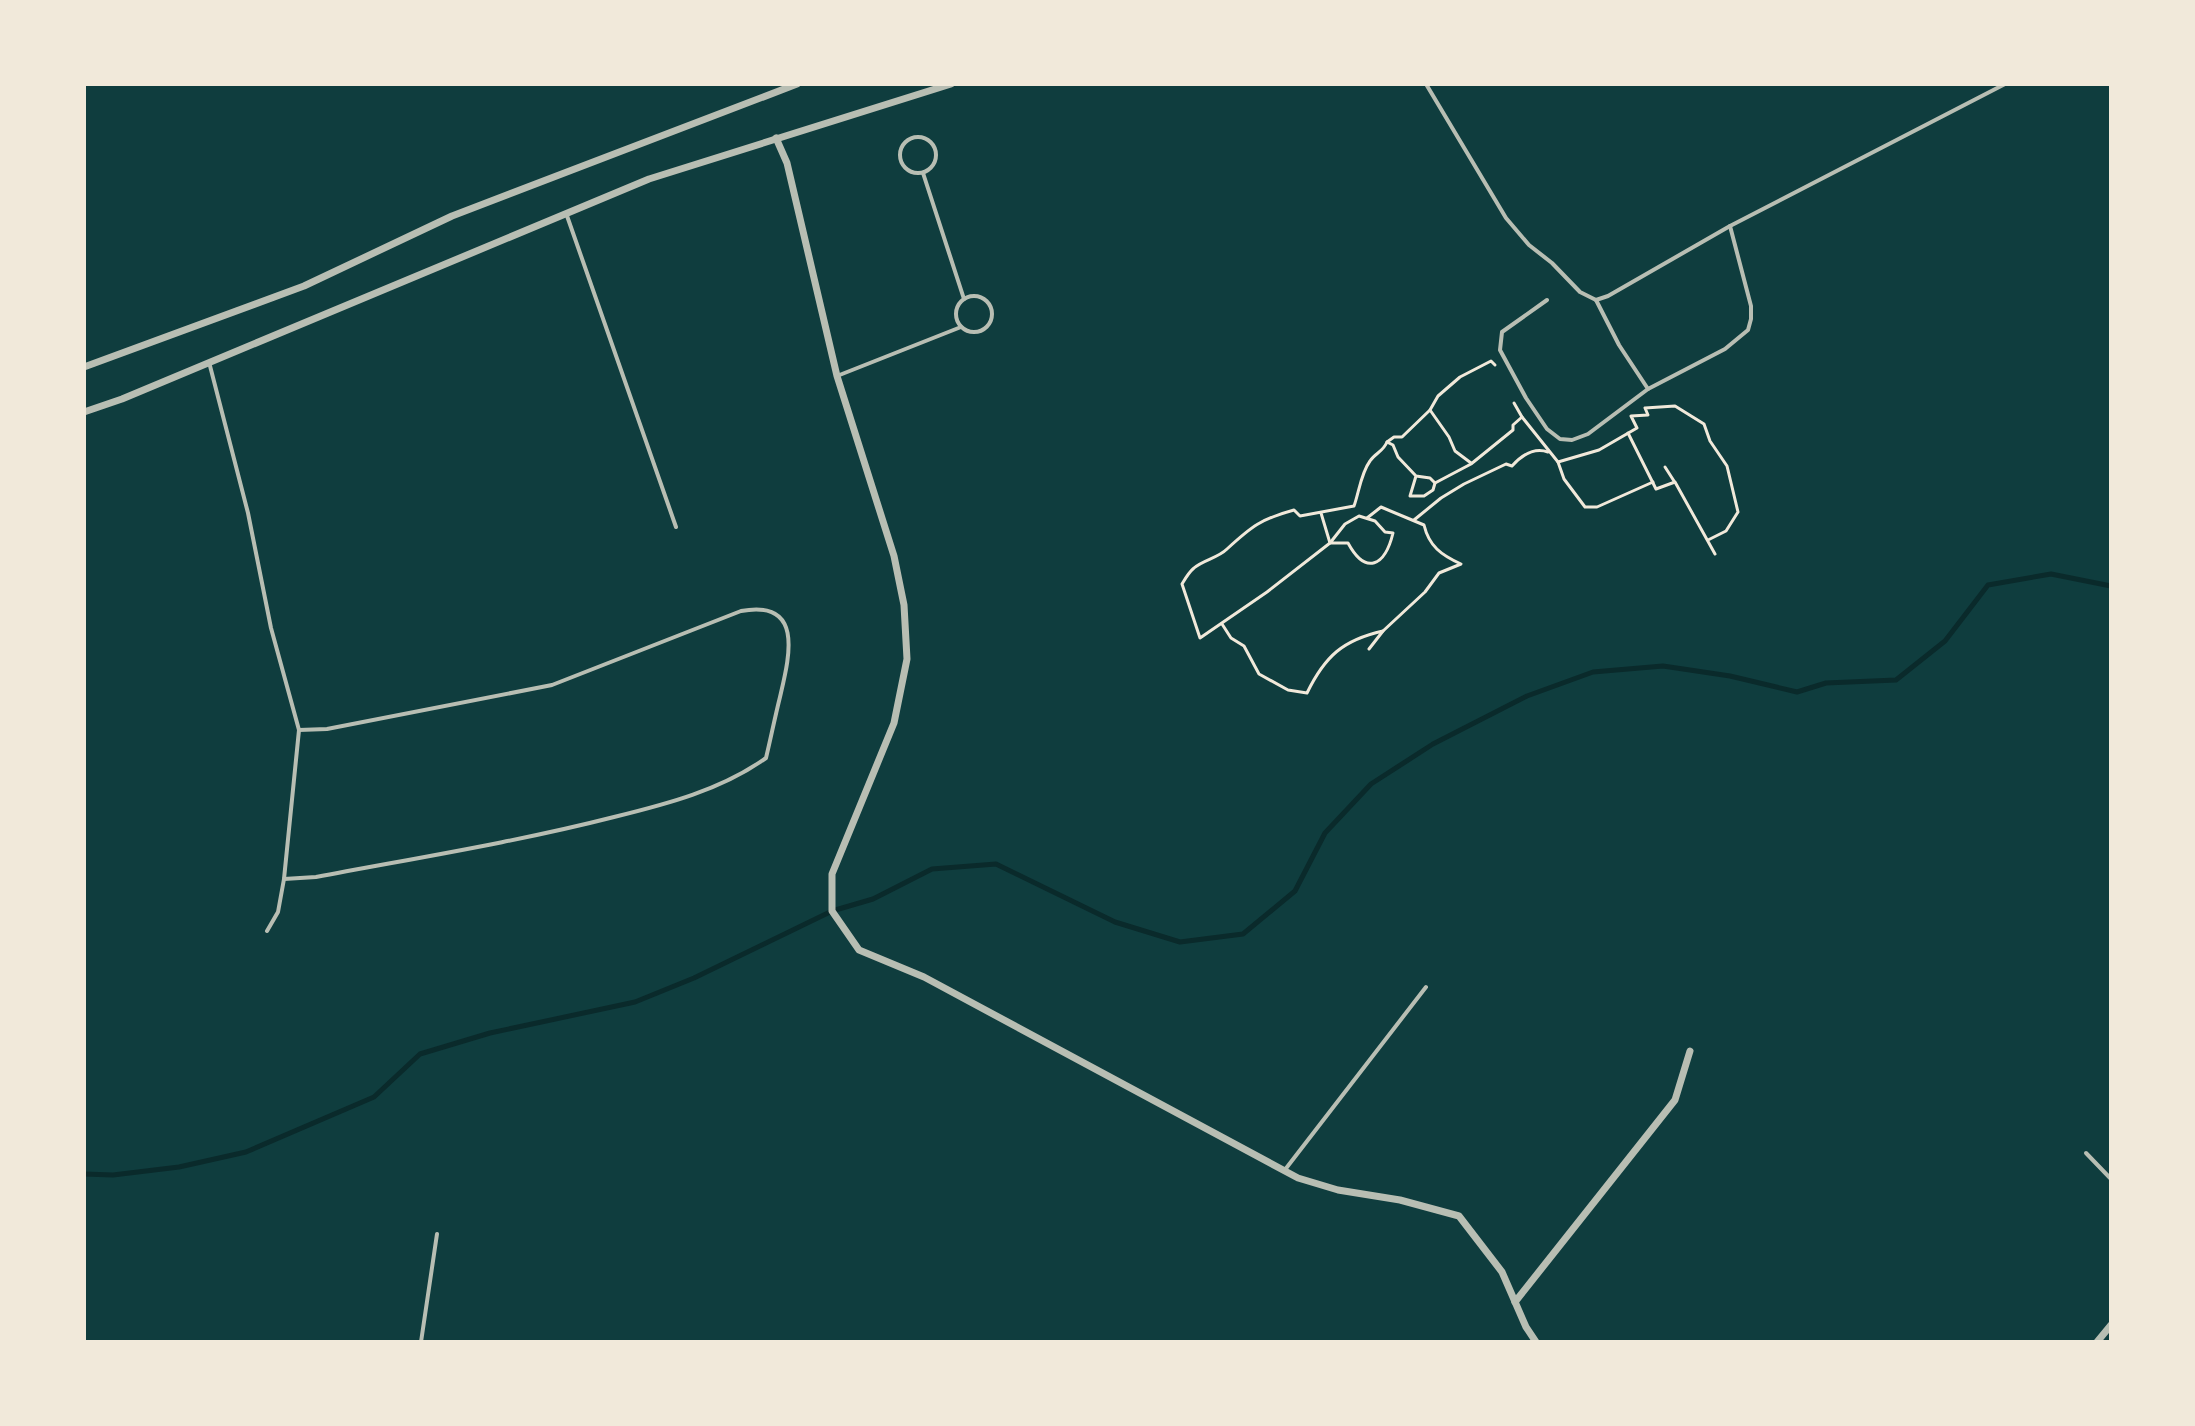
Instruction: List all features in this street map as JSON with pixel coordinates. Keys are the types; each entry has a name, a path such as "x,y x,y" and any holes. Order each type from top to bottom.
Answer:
{"street":[{"path":"84,367 304,286 452,216 797,84"},
{"path":"84,412 649,179 951,84"},
{"path":"776,138 787,163 837,376 894,556 904,605 907,659 894,723 832,874 832,911 859,950 924,977 1298,1178 1338,1190 1400,1200 1459,1216 1502,1272 1536,1342"},
{"path":"1515,1302 1675,1100 1690,1051"},
{"path":"2097,1342 2111,1325"}],"lane":[{"path":"1426,84 1506,218 1529,245 1580,292 1596,300 1619,345 1648,389"},
{"path":"1596,300 1730,226 2005,84"},
{"path":"918,137 932,143 936,149 934,164 923,173 908,170 900,158 904,144 918,137"},
{"path":"923,173 964,299"},
{"path":"566,213 676,527"},
{"path":"1547,300 1502,332 1500,350 1547,429 1560,439 1572,440 1588,434 1648,389 1725,349 1748,330 1751,306 1730,226"},
{"path":"837,376 961,327 981,331 992,316 988,303 977,296 959,303 956,315 961,327"},
{"path":"209,362 248,513 271,628 299,730 284,879 278,912 267,931"},
{"path":"284,879 316,877 550,834 706,791 745,773 766,758 791,650 787,627 775,612 756,608 741,611 552,685 327,729 299,730"},
{"path":"1284,1171 1426,987"},
{"path":"2086,1153 2111,1179"},
{"path":"421,1342 437,1234"}],"path":[{"path":"1330,543 1348,543 1357,559 1368,564 1380,561 1389,550 1393,533 1385,532 1375,521 1359,516 1345,524 1330,543 1200,638 1182,584 1194,568 1227,549 1238,536 1253,526 1272,517 1294,510 1300,516 1354,506 1365,470 1371,459 1383,451 1387,442 1394,437 1402,437 1430,410 1438,396 1460,377 1491,361 1501,372"},
{"path":"1513,396 1516,411 1558,462 1564,479 1585,507 1597,507 1653,482"},
{"path":"1558,462 1599,450 1637,428 1631,416 1648,415 1645,408 1675,406 1704,424 1710,441 1727,466 1738,512 1726,531 1708,540"},
{"path":"1430,410 1455,451 1471,464"},
{"path":"1416,476 1410,496 1424,496 1433,490 1435,483 1471,464 1513,430 1513,425 1522,417"},
{"path":"1628,433 1656,489 1675,482"},
{"path":"1387,442 1393,445 1398,457 1416,476 1424,476 1435,483"},
{"path":"1414,520 1464,484 1506,464 1512,466 1520,456 1541,450 1551,454"},
{"path":"1665,467 1715,554"},
{"path":"1367,518 1381,507 1414,520 1424,525 1428,542 1447,558 1461,564 1439,573 1425,592 1383,631 1369,649"},
{"path":"1321,513 1330,543"},
{"path":"1221,624 1231,638 1244,646 1259,674 1288,690 1307,693 1326,661 1342,647 1359,637 1383,631"}],"waterway":[{"path":"84,1174 113,1175 179,1167 246,1152 374,1097 420,1054 490,1033 635,1002 694,978 832,911 873,899 932,869 996,864 1115,922 1180,942 1243,934 1295,891 1325,833 1371,784 1433,744 1527,696 1593,672 1663,666 1730,676 1797,692 1826,683 1896,680 1945,641 1988,585 2051,574 2111,586"}]}
